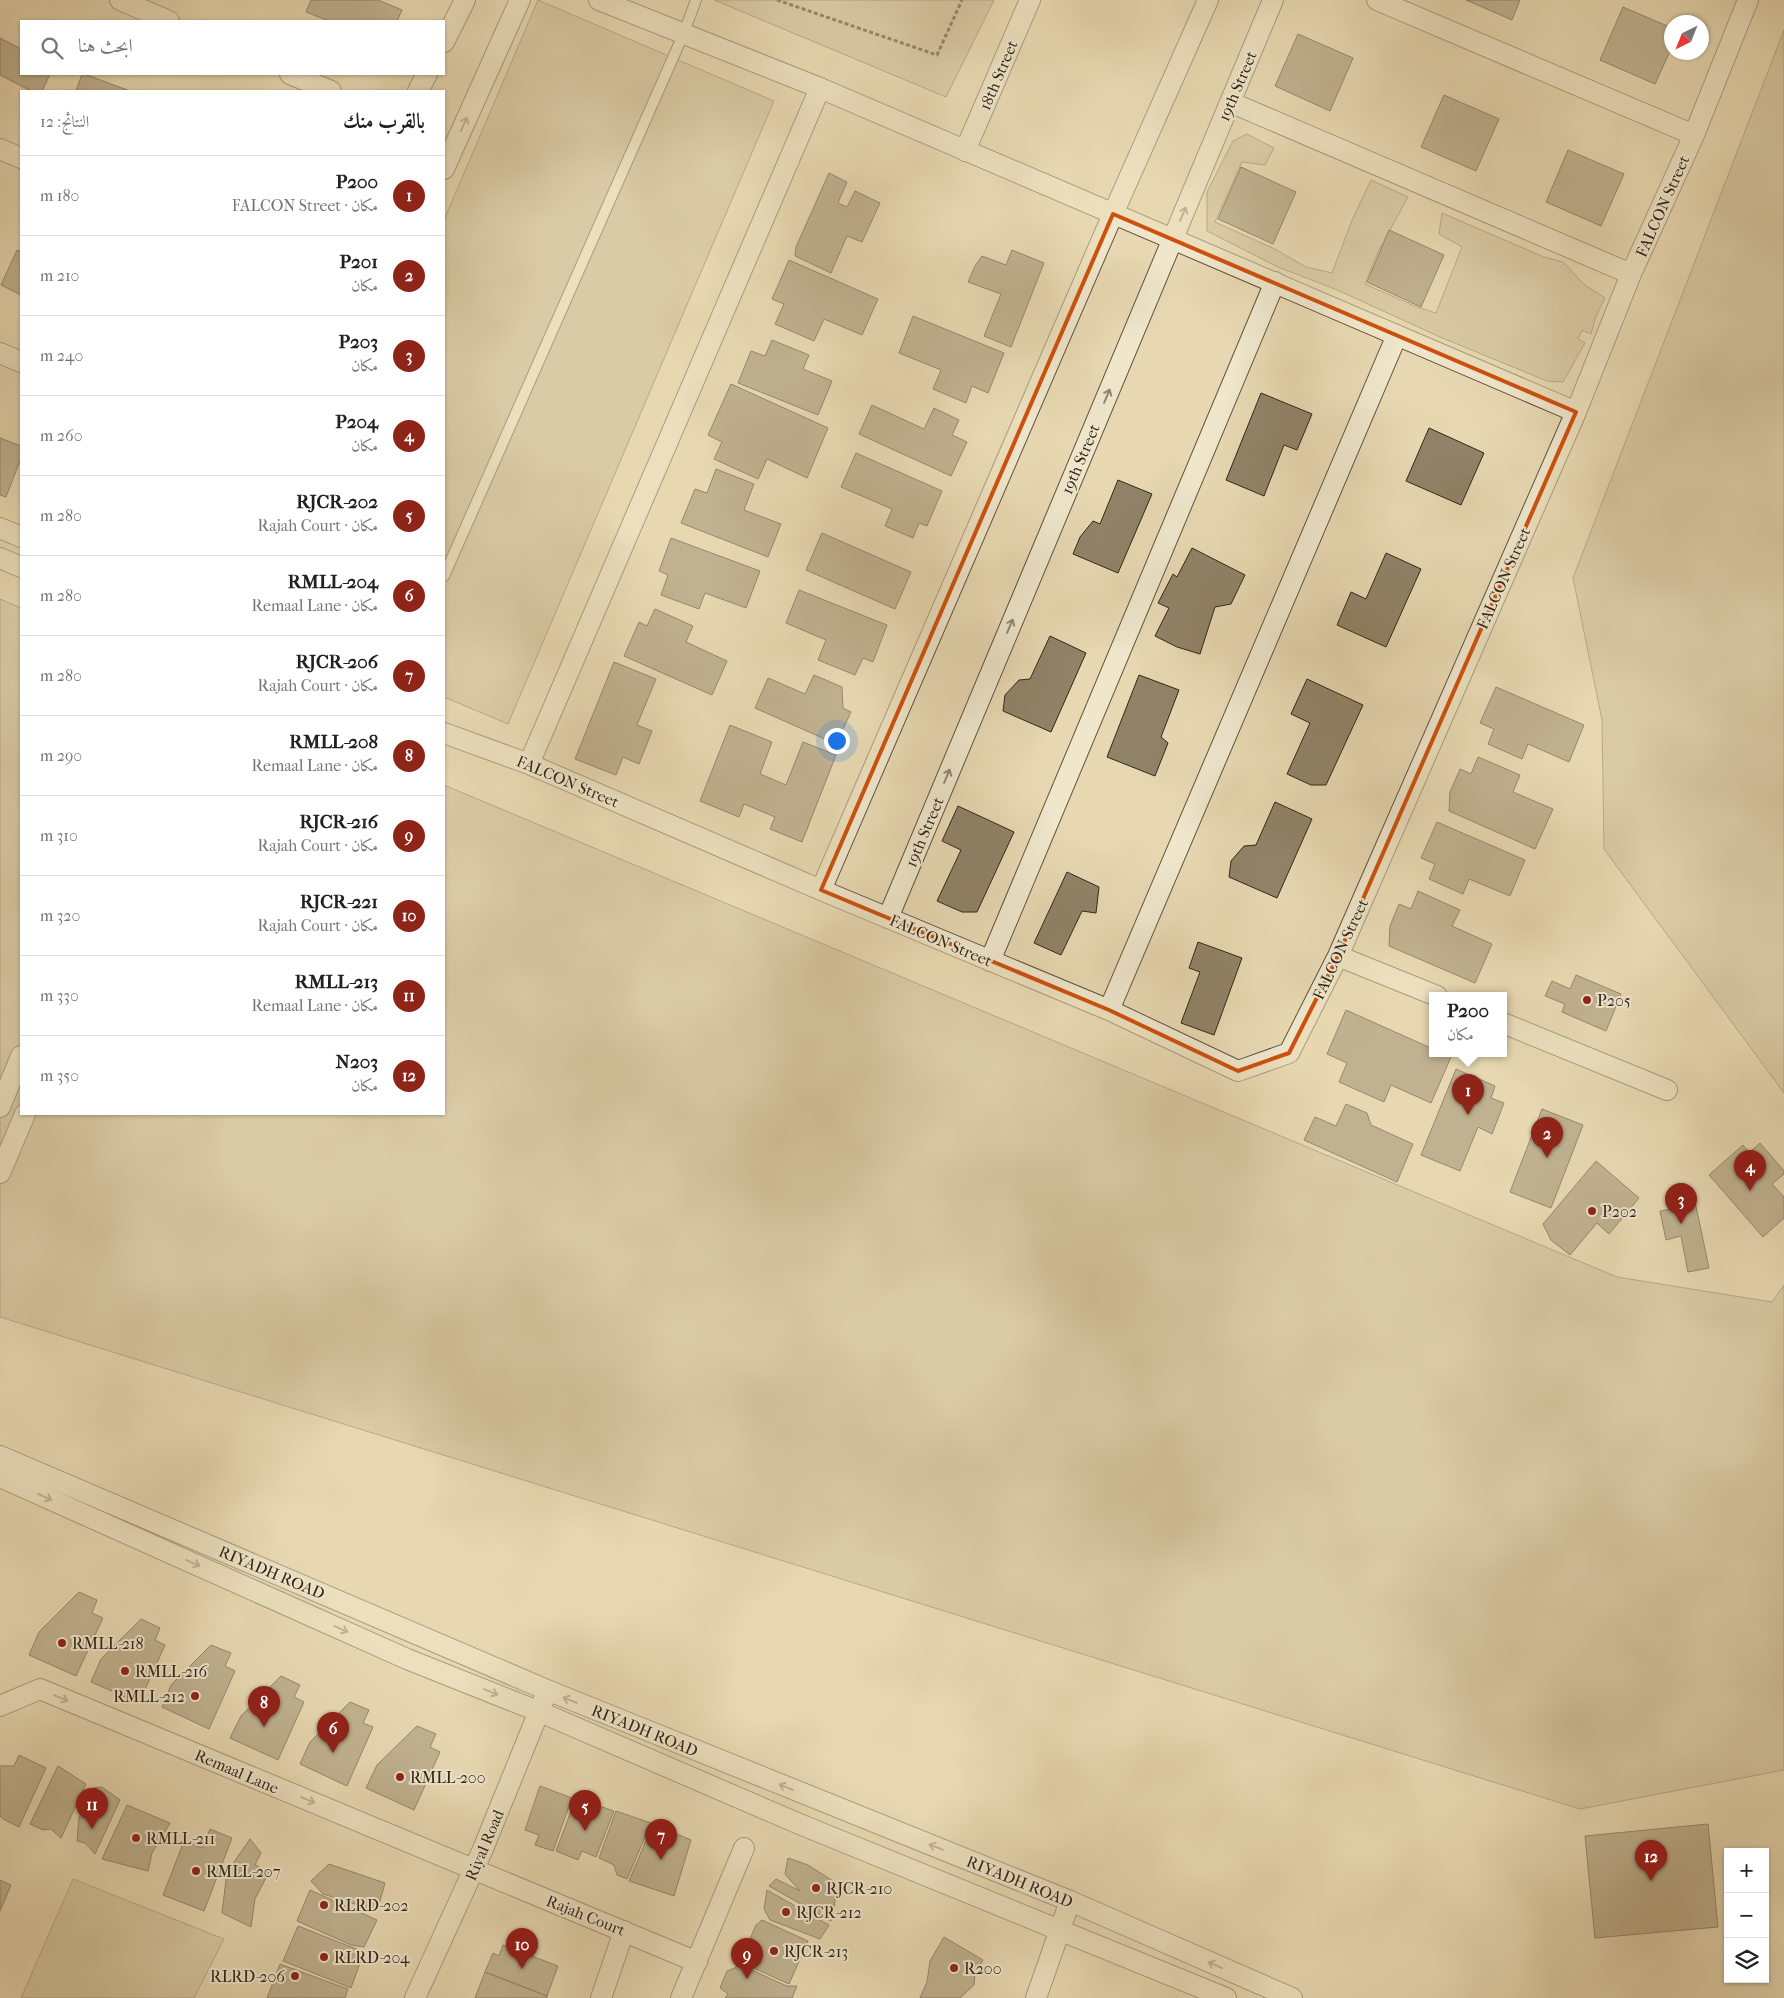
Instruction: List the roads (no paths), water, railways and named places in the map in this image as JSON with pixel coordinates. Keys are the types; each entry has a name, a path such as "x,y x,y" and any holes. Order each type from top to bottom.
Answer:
{"street":[{"path":"120,0 167,20"},
{"path":"445,40 465,0"},
{"path":"445,167 520,0"},
{"path":"599,0 820,88 1576,412"},
{"name":"18th Street","path":"965,151 1030,0"},
{"path":"821,890 1113,214 1208,0"},
{"name":"19th Street","path":"888,918 1273,0"},
{"path":"1377,0 1694,135"},
{"name":"FALCON Street","path":"445,733 529,764 821,890 1109,1010 1238,1071 1289,1053 1338,956 1576,412 1631,274 1694,135 1748,0"},
{"path":"292,75 329,90"},
{"path":"419,90 426,75"},
{"path":"529,764 820,88"},
{"path":"1230,102 1631,274"},
{"path":"0,149 20,158"},
{"path":"990,961 1275,282"},
{"path":"1109,1010 1397,335"},
{"path":"0,353 20,362"},
{"path":"0,528 20,537"},
{"path":"0,558 20,567"},
{"path":"1338,956 1429,993"},
{"path":"1507,1025 1667,1090"},
{"path":"0,1107 20,1058"},
{"path":"0,1173 25,1115"},
{"name":"RIYADH ROAD","path":"0,1456 548,1690 1070,1901 1292,1998"},
{"name":"RIYADH ROAD","path":"0,1478 407,1659 540,1712 797,1822 1227,1998"},
{"name":"Remaal Lane","path":"0,1706 40,1689 474,1869"},
{"name":"Riyal Road","path":"415,1998 474,1869 548,1690"},
{"path":"681,1998 744,1848"},
{"name":"Rajah Court","path":"474,1869 697,1962"},
{"path":"1036,1998 1070,1901"},
{"path":"601,1998 624,1931"},
{"path":"1227,1998 1236,1975"}],"lane":[{"path":"445,574 683,35 696,0"}],"place":[{"name":"P205","path":"1587,1000"},
{"name":"P200","path":"1468,1115"},
{"name":"P201","path":"1547,1158"},
{"name":"P204","path":"1750,1191"},
{"name":"P202","path":"1592,1211"},
{"name":"P203","path":"1681,1224"},
{"name":"RMLL-218","path":"62,1643"},
{"name":"RMLL-216","path":"125,1671"},
{"name":"RMLL-212","path":"195,1696"},
{"name":"RMLL-208","path":"264,1727"},
{"name":"RMLL-204","path":"333,1753"},
{"name":"RMLL-200","path":"400,1777"},
{"name":"RMLL-213","path":"92,1829"},
{"name":"RJCR-202","path":"585,1831"},
{"name":"RMLL-211","path":"136,1838"},
{"name":"RJCR-206","path":"661,1860"},
{"name":"RMLL-207","path":"196,1871"},
{"name":"N203","path":"1651,1881"},
{"name":"RJCR-210","path":"816,1888"},
{"name":"RLRD-202","path":"324,1905"},
{"name":"RJCR-212","path":"786,1912"},
{"name":"RJCR-213","path":"774,1951"},
{"name":"RLRD-204","path":"324,1957"},
{"name":"R200","path":"954,1968"},
{"name":"RJCR-221","path":"522,1969"},
{"name":"RLRD-206","path":"295,1976"},
{"name":"RJCR-216","path":"747,1979"}]}
